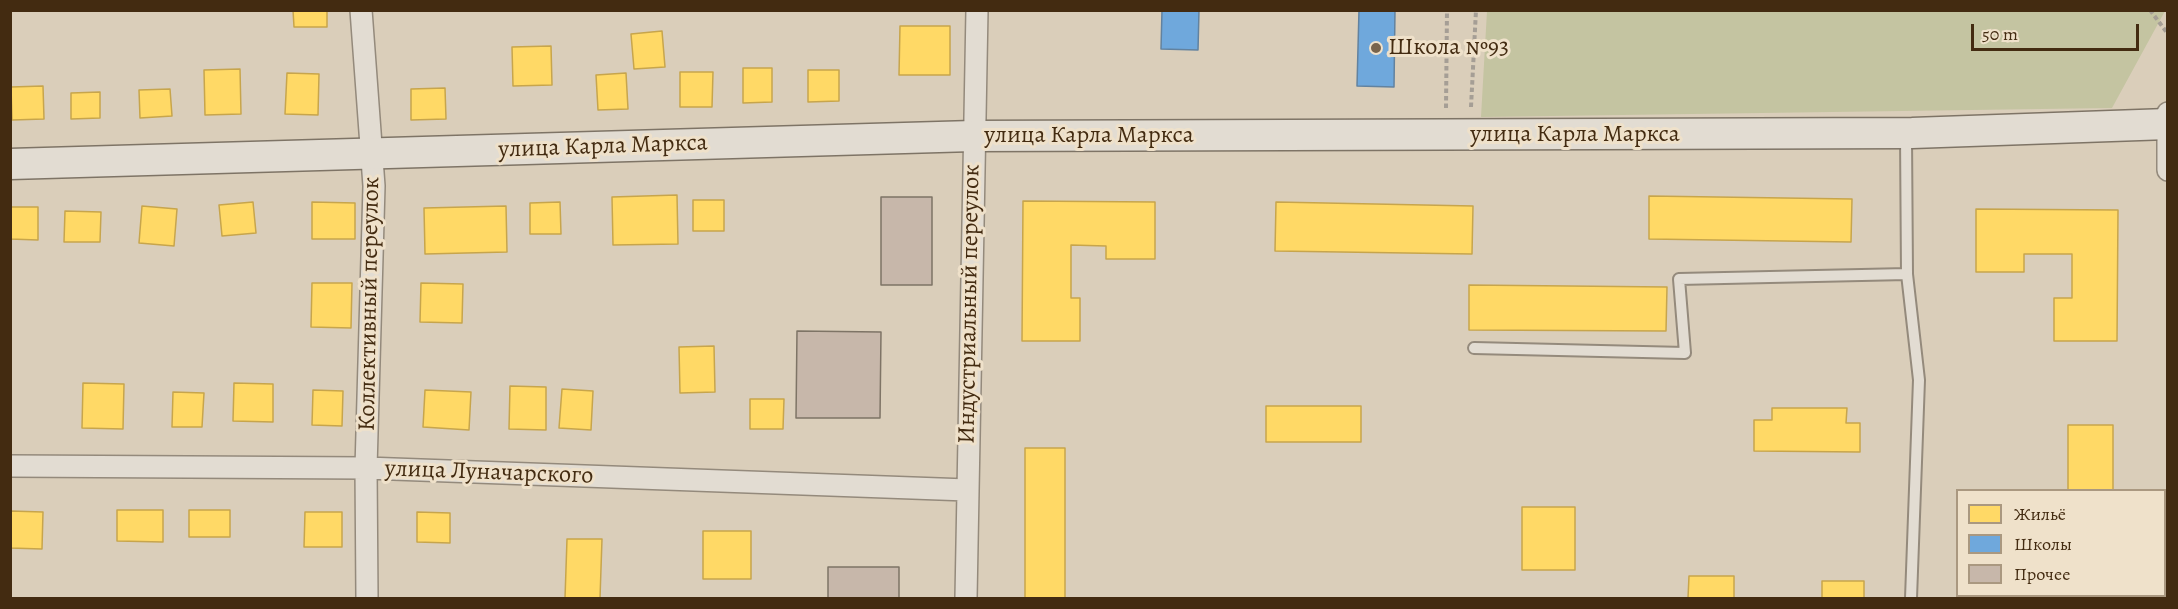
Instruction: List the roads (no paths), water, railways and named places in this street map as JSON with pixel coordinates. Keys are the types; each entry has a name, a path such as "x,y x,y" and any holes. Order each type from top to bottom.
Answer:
{"main road":[{"name":"улица Карла Маркса","path":"10,164 973,136 1905,133 2167,120"}],"street":[{"name":"Коллективный переулок","path":"361,10 374,186 366,468 367,598"},
{"name":"Индустриальный переулок","path":"966,598 977,10"},
{"path":"2167,120 2168,171"},
{"name":"улица Луначарского","path":"10,466 366,468 967,490"}],"lane":[{"path":"1905,133 1907,274 1919,380 1911,598"},
{"path":"1474,348 1685,353 1679,279 1907,274"}],"place":[{"name":"Школа №93","path":"1376,48"}]}
